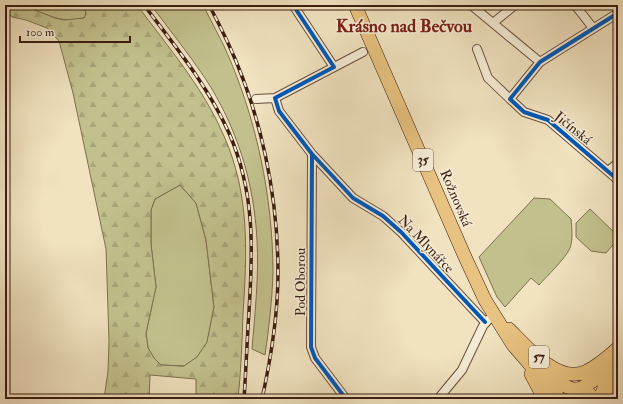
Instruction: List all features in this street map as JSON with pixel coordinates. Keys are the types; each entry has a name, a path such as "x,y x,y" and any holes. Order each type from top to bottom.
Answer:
{"main road":[{"name":"Rožnovská","path":"355,5 482,294 490,318 557,398"},
{"name":"Rožnovská","path":"490,318 552,378 562,385 577,389"},
{"name":"57","path":"490,318 557,371 566,374 584,372 594,367 618,348"},
{"name":"35","path":"513,346 533,378 543,399"},
{"path":"577,389 593,381 618,354"},
{"path":"600,399 605,385 618,367"},
{"path":"610,399 618,380"},
{"name":"35","path":"557,398 566,391 577,389 589,393 593,399"}],"street":[{"path":"293,5 334,67"},
{"path":"471,5 540,62"},
{"path":"493,23 515,5"},
{"path":"575,5 593,28"},
{"path":"510,99 540,62 618,13"},
{"name":"Jičínská","path":"477,49 488,78 510,99 524,112 548,120 618,180"},
{"path":"256,99 275,98 363,52"},
{"name":"Na Mlynářce","path":"275,98 279,111 312,154 353,198 383,216 490,318"},
{"name":"Pod Oborou","path":"312,154 311,347 315,358 346,399"},
{"path":"608,171 618,163"},
{"path":"438,399 462,370 490,318"}],"green space":[{"path":"5,5 22,5 64,20 84,18 86,14 84,5 137,5 184,68 206,101 216,118 232,158 238,180 245,224 246,246 238,399 196,399 196,379 150,375 149,399 104,399 108,371 109,341 106,249 73,93 59,41 47,28 26,20 12,17 5,9","holes":["180,185 196,203 206,240 214,307 207,342 197,357 184,366 161,365 154,358 148,348 146,333 156,287 151,244 151,210 155,199"]},
{"path":"22,5 84,5 86,14 84,18 76,20 60,19"},
{"path":"151,5 203,5 224,46 245,100 254,128 266,186 270,215 273,274 265,355 252,349 257,281 257,240 252,197 242,156 235,135 226,116 205,78"},
{"path":"180,185 196,203 206,240 214,307 207,343 197,357 184,366 161,365 154,358 148,348 146,333 156,287 151,244 151,210 155,199"},
{"path":"534,198 550,199 571,219 571,245 568,252 556,267 539,285 531,278 505,307 497,297 479,257"},
{"path":"590,209 618,236 618,239 606,253 591,251 576,237 576,223"}],"railway":[{"path":"144,5 179,51 221,116 229,133 244,177 248,199 251,243 244,399"},
{"path":"209,5 240,70 250,98 265,155 275,214 278,273 277,305 262,399"}],"cycle path":[{"path":"293,5 334,67 275,98 279,111 312,154 353,198 383,216 401,232 485,322"},
{"path":"618,13 540,62 510,99 524,112 548,120 618,180"},
{"path":"312,154 311,347 315,358 346,399"}],"district":[{"name":"Krásno nad Bečvou","path":"404,26"}]}
